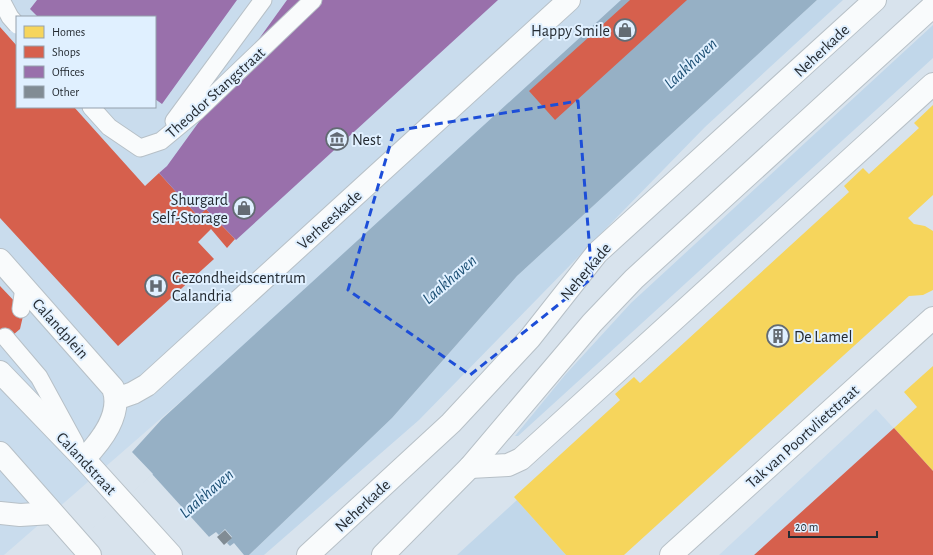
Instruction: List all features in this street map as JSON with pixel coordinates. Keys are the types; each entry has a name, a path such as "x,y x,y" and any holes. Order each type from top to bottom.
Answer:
{"main road":[{"name":"Verheeskade","path":"116,399 133,393 147,385 569,0"},
{"name":"Neherkade","path":"308,555 451,423 530,338 597,253 875,0"},
{"path":"383,555 470,467 592,322 634,278 933,6"},
{"path":"470,467 502,466 512,464 521,459 933,84"},
{"name":"Calandplein","path":"0,260 110,383 116,399"},
{"name":"Tak van Poortvlietstraat","path":"671,555 933,318"},
{"name":"Calandstraat","path":"0,372 123,500 171,555"},
{"path":"84,459 98,443 106,430 116,407 116,399"},
{"path":"0,453 84,548"},
{"path":"0,513 20,515 52,513"}],"lane":[{"path":"98,108 124,137 137,141 150,140 163,132 177,119 263,0"},
{"name":"Theodor Stangstraat","path":"92,108 109,127 140,148 161,141 196,112 313,0"},
{"path":"0,1 16,19"},
{"path":"0,1 16,24"},
{"path":"21,309 24,287"},
{"path":"12,339 39,377 84,459"}],"highlighted area":[{"path":"578,101 592,278 470,375 348,290 394,131"}],"shaded area":[{"path":"0,0 642,0 4,555 0,555"},
{"path":"817,0 843,0 705,127 419,420 264,555 249,555 392,418 517,276"},
{"path":"933,25 933,58 518,436 515,436 565,375 631,303"},
{"path":"876,409 933,471 933,555 719,555"},
{"path":"517,500 566,555 457,555"}],"water":[{"name":"Laakhaven","path":"621,0 817,0 517,276 392,418 249,555 244,555 234,543 230,546 227,543 232,537 225,529 219,535 216,532 206,539 64,555 153,474 132,452 162,419"}],"pier":[{"path":"152,474 210,538 191,555 62,555"}],"building: Homes":[{"name":"De Lamel","path":"933,105 933,195 908,218 914,224 925,226 933,231 933,290 923,295 909,296 624,555 566,555 514,497 620,400 615,394 634,377 640,383 849,192 844,186 863,168 869,174 919,128 914,123"},
{"path":"933,366 933,471 894,428 917,407 904,392"}],"building: Shops":[{"name":"Happy Smile","path":"630,0 687,0 555,120 529,91"},
{"path":"0,27 16,45 16,108 75,108 145,186 159,173 198,216 206,209 235,239 227,248 211,229 198,242 214,259 118,346 0,218"},
{"path":"0,286 18,305 23,316 20,329 13,335 0,337"},
{"path":"894,428 933,471 933,555 754,555"}],"building: Offices":[{"path":"37,0 237,0 162,104 156,100 156,16 37,16 30,9"},
{"path":"287,0 498,0 236,240 206,209 198,216 159,173 167,166"}],"building: Other":[{"path":"225,530 232,538 224,545 217,537"}],"place":[{"name":"Happy Smile","path":"625,30"},
{"name":"Nest","path":"337,139"},
{"name":"Shurgard Self-Storage","path":"244,208"},
{"name":"Gezondheidscentrum Calandria","path":"156,286"},
{"name":"De Lamel","path":"778,336"}]}
